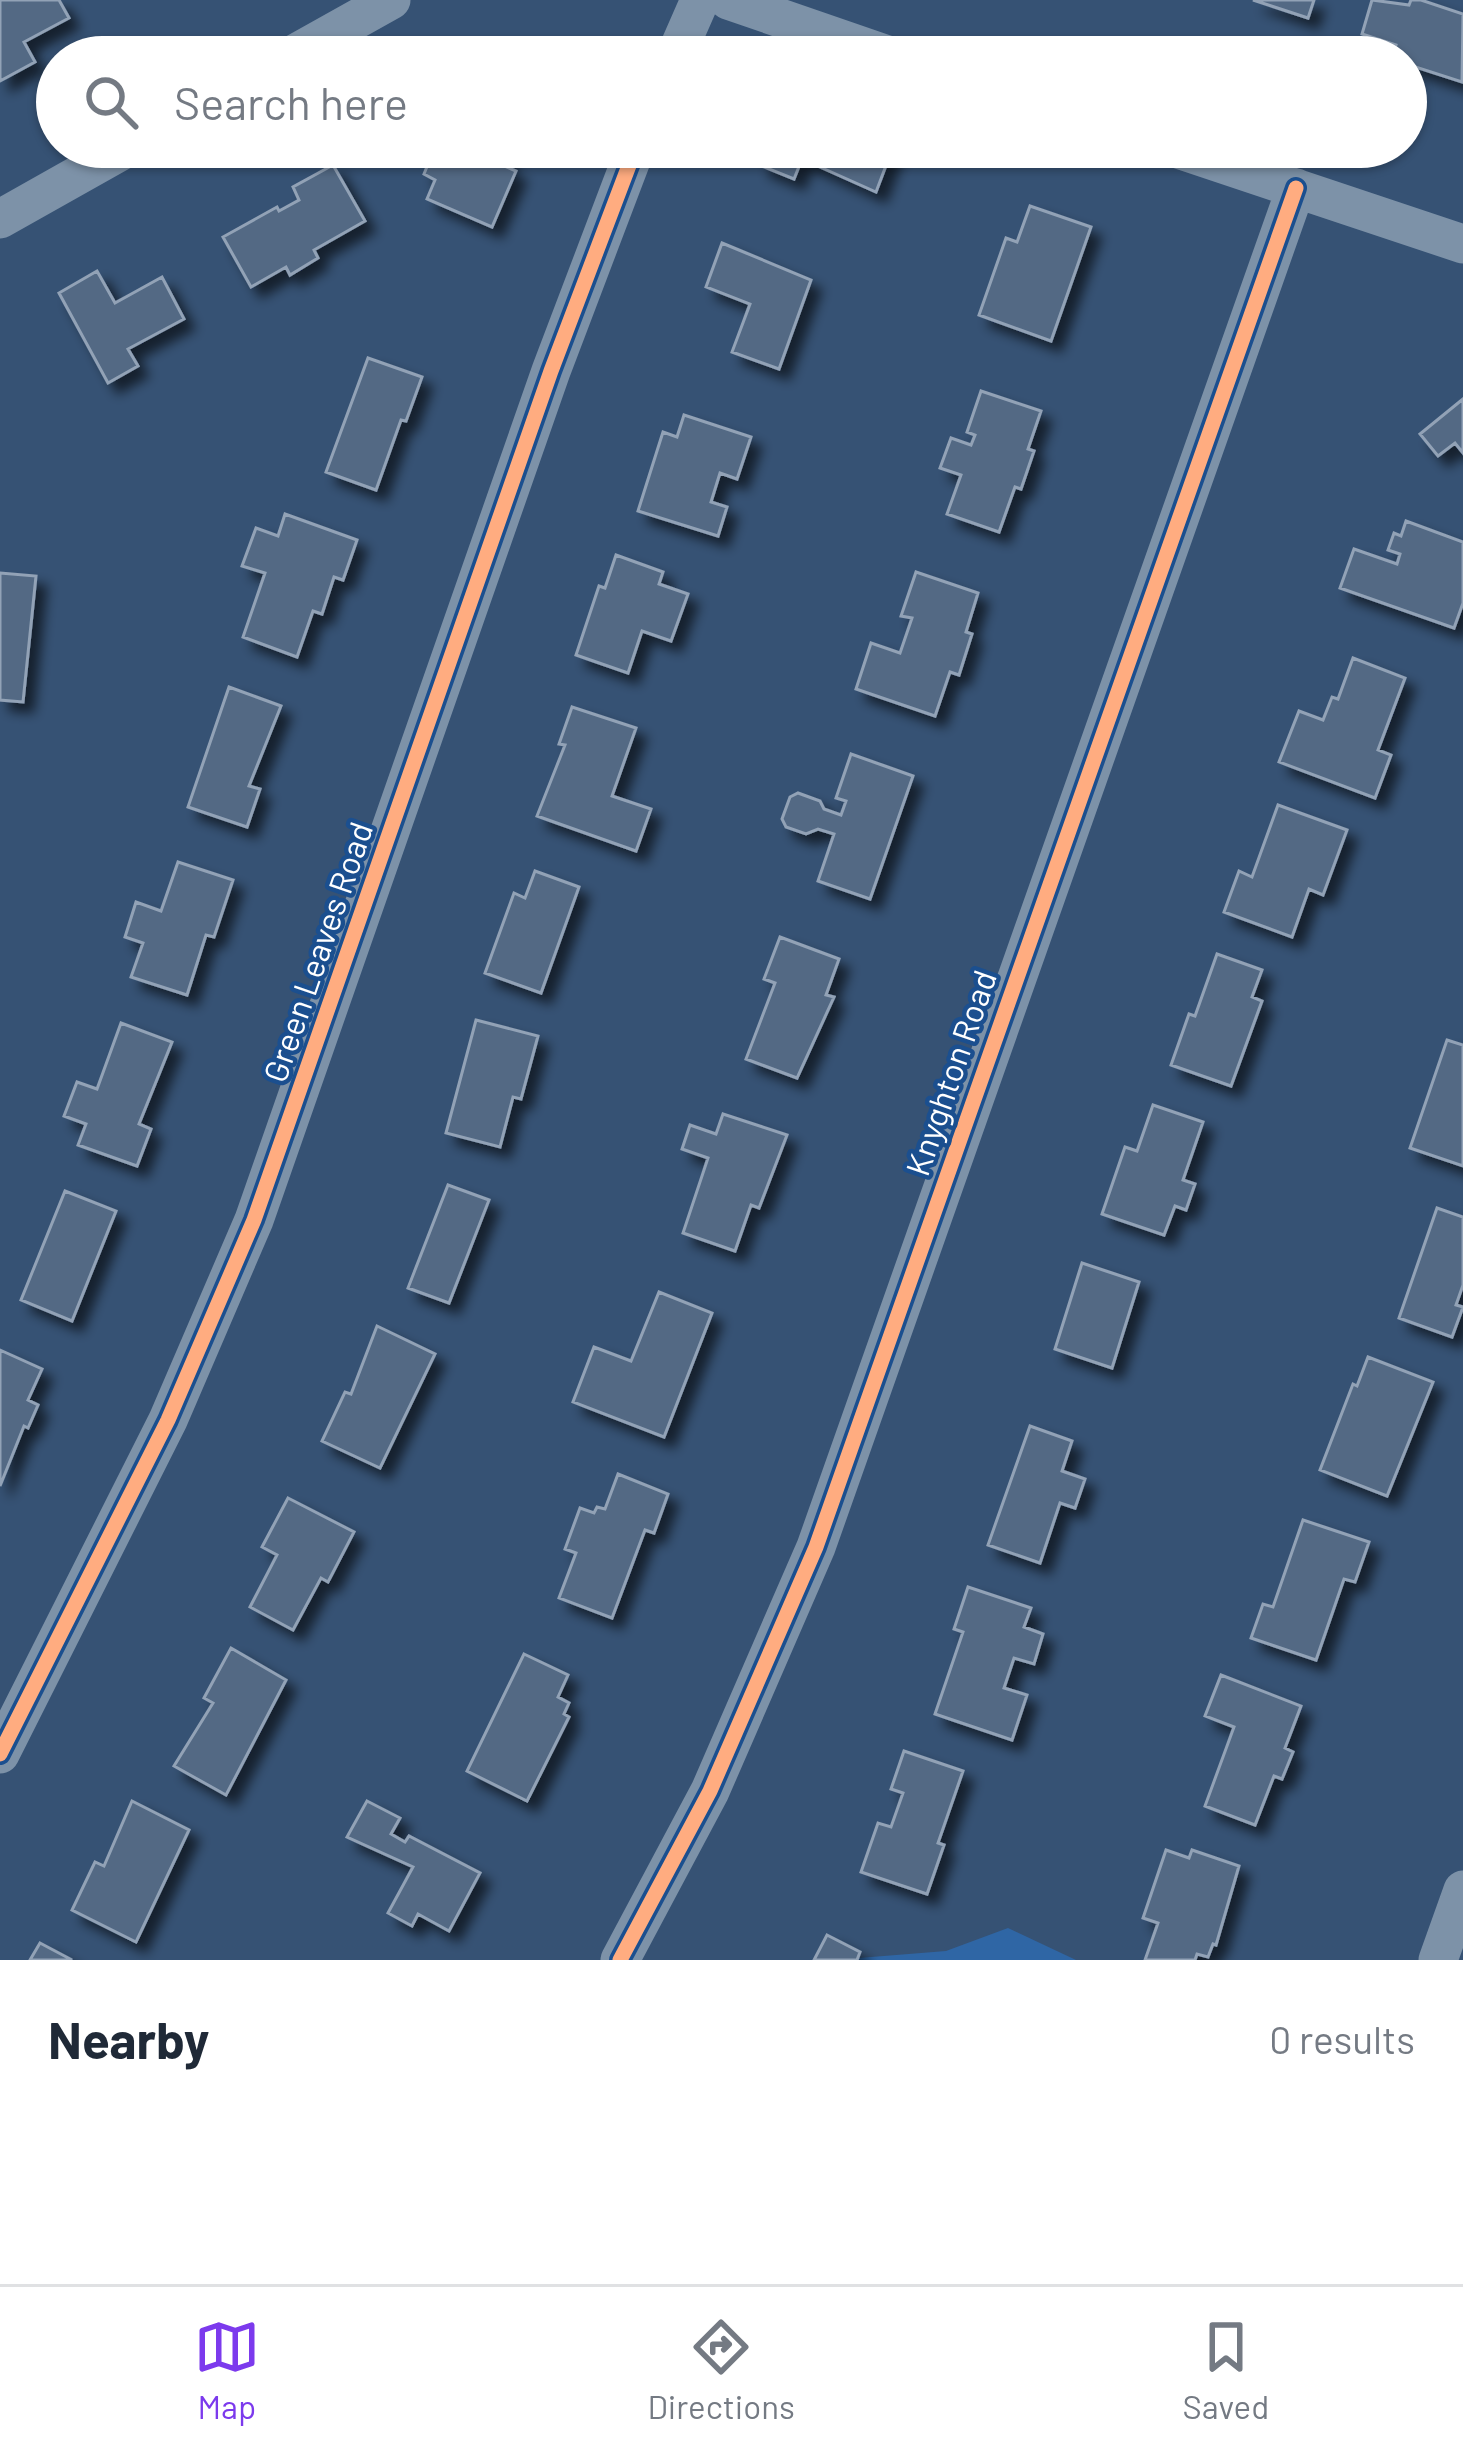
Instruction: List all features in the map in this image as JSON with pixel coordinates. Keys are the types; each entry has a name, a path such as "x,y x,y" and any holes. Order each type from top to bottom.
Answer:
{"street":[{"path":"327,36 391,0"},
{"path":"684,36 700,0"},
{"path":"728,0 832,36"},
{"path":"0,219 91,168"},
{"name":"Green Leaves Road","path":"0,1754 139,1481 248,1236 551,371 629,168"},
{"path":"1235,168 1463,244"},
{"name":"Knyghton Road","path":"620,1960 710,1791 810,1563 1295,188"},
{"path":"1438,1960 1463,1889"}],"shaded area":[{"path":"1008,1928 1076,1960 834,1960 946,1951"}],"building":[{"path":"0,0 59,0 69,18 24,42 35,62 0,81"},
{"path":"1253,0 1314,0 1308,18"},
{"path":"1372,0 1409,5 1411,0 1421,0 1463,14 1462,82 1427,71 1427,36 1362,34"},
{"path":"335,168 365,221 314,250 318,258 290,275 286,267 251,287 223,237 299,200 293,187"},
{"path":"426,168 516,171 492,227 427,199 435,180 424,174"},
{"path":"766,168 798,168 794,179"},
{"path":"822,168 885,168 876,192"},
{"path":"1030,206 1091,227 1051,341 979,315 1006,238 1017,242"},
{"path":"722,243 811,280 779,369 732,352 750,304 706,287"},
{"path":"97,271 115,303 162,277 184,319 128,349 138,366 108,383 59,293"},
{"path":"368,358 422,377 376,490 326,472"},
{"path":"981,391 1041,411 1021,489 1015,487 999,532 947,514 961,475 940,468 951,438 971,445 975,435 967,432"},
{"path":"1463,399 1463,453 1455,443 1438,456 1420,434"},
{"path":"684,415 751,437 737,479 720,473 711,502 727,507 718,536 638,511 663,432 677,437"},
{"path":"285,514 357,540 343,580 334,577 322,614 313,611 297,657 243,637 265,573 242,566 256,528 278,536"},
{"path":"1406,521 1463,542 1463,603 1454,628 1340,588 1354,549 1397,564 1400,554 1388,550 1394,533 1401,536"},
{"path":"616,555 663,572 659,584 688,594 671,641 642,631 628,673 576,655 599,586 605,588"},
{"path":"916,572 978,593 959,675 950,672 935,716 856,689 871,643 900,653 912,618 901,616"},
{"path":"0,573 36,576 23,702 0,700"},
{"path":"1353,658 1405,678 1378,750 1391,755 1375,798 1279,762 1299,711 1323,720 1332,697 1338,699"},
{"path":"229,687 281,706 249,786 260,789 247,827 188,807"},
{"path":"572,707 636,728 612,796 651,809 636,851 537,816 565,745 559,744"},
{"path":"851,754 913,776 870,899 818,881 834,834 818,829 806,834 786,827 782,819 790,797 798,793 841,815 846,801 836,798"},
{"path":"1278,805 1347,830 1323,895 1309,889 1292,937 1224,912 1239,871 1252,877"},
{"path":"178,862 233,880 214,937 206,935 187,995 131,977 143,943 125,937 136,902 161,911"},
{"path":"535,871 579,887 541,993 485,973 514,893 525,898"},
{"path":"780,937 839,959 826,995 834,997 797,1078 746,1059 775,983 764,979"},
{"path":"1217,954 1262,970 1252,997 1262,1001 1231,1086 1171,1065"},
{"path":"476,1020 538,1036 521,1099 513,1097 500,1147 446,1133"},
{"path":"121,1023 172,1042 139,1124 151,1129 137,1166 78,1145 86,1124 64,1116 77,1082 97,1089"},
{"path":"1447,1040 1463,1045 1463,1166 1410,1148"},
{"path":"1153,1105 1203,1122 1183,1180 1195,1184 1186,1210 1175,1206 1164,1235 1102,1214 1125,1147 1137,1151"},
{"path":"723,1114 787,1135 759,1208 751,1205 735,1251 683,1233 708,1158 682,1149 690,1125 716,1134"},
{"path":"448,1185 489,1200 449,1303 408,1288"},
{"path":"65,1191 116,1211 72,1321 21,1300"},
{"path":"1437,1208 1463,1217 1463,1285 1456,1305 1463,1307 1452,1337 1399,1318"},
{"path":"1082,1263 1139,1282 1112,1368 1055,1349"},
{"path":"659,1292 712,1313 664,1437 573,1402 594,1347 631,1361"},
{"path":"377,1326 435,1354 380,1468 322,1441 345,1392 351,1394"},
{"path":"0,1350 42,1369 28,1400 38,1405 28,1428 24,1426 0,1486"},
{"path":"1368,1357 1433,1382 1387,1496 1320,1470"},
{"path":"1030,1426 1072,1441 1062,1471 1085,1479 1075,1508 1060,1503 1040,1563 988,1545"},
{"path":"618,1474 668,1494 654,1533 645,1530 612,1618 559,1598 576,1553 565,1549 580,1508 594,1513 597,1507 605,1509"},
{"path":"288,1498 354,1532 328,1582 321,1578 293,1630 250,1607 277,1555 262,1547"},
{"path":"1303,1520 1369,1542 1355,1582 1344,1579 1316,1660 1251,1638 1263,1604 1273,1607"},
{"path":"968,1587 1031,1608 1024,1627 1043,1634 1034,1664 1014,1658 1004,1688 1027,1695 1012,1740 935,1714 963,1632 954,1629"},
{"path":"231,1648 286,1680 226,1795 174,1766 213,1703 204,1698"},
{"path":"524,1654 568,1675 558,1697 569,1703 564,1714 569,1717 527,1801 467,1771"},
{"path":"1221,1675 1301,1706 1285,1748 1293,1752 1282,1779 1274,1776 1255,1825 1205,1806 1234,1727 1205,1716"},
{"path":"904,1751 963,1771 938,1843 944,1845 927,1894 861,1872 878,1823 891,1827 903,1793 891,1789"},
{"path":"132,1801 189,1830 136,1942 72,1910 95,1862 104,1866"},
{"path":"367,1801 400,1818 391,1834 405,1842 409,1836 480,1873 449,1931 418,1914 412,1926 388,1913 413,1867 347,1837"},
{"path":"1166,1850 1189,1858 1192,1850 1239,1866 1216,1945 1208,1957 1145,1960 1158,1923 1143,1918"},
{"path":"827,1935 860,1952 857,1960 814,1960"},
{"path":"40,1943 72,1960 30,1960"}],"cycle path":[{"path":"0,1754 168,1420 254,1220 551,371 628,168"},
{"path":"620,1960 710,1791 816,1547 1296,188"}]}
